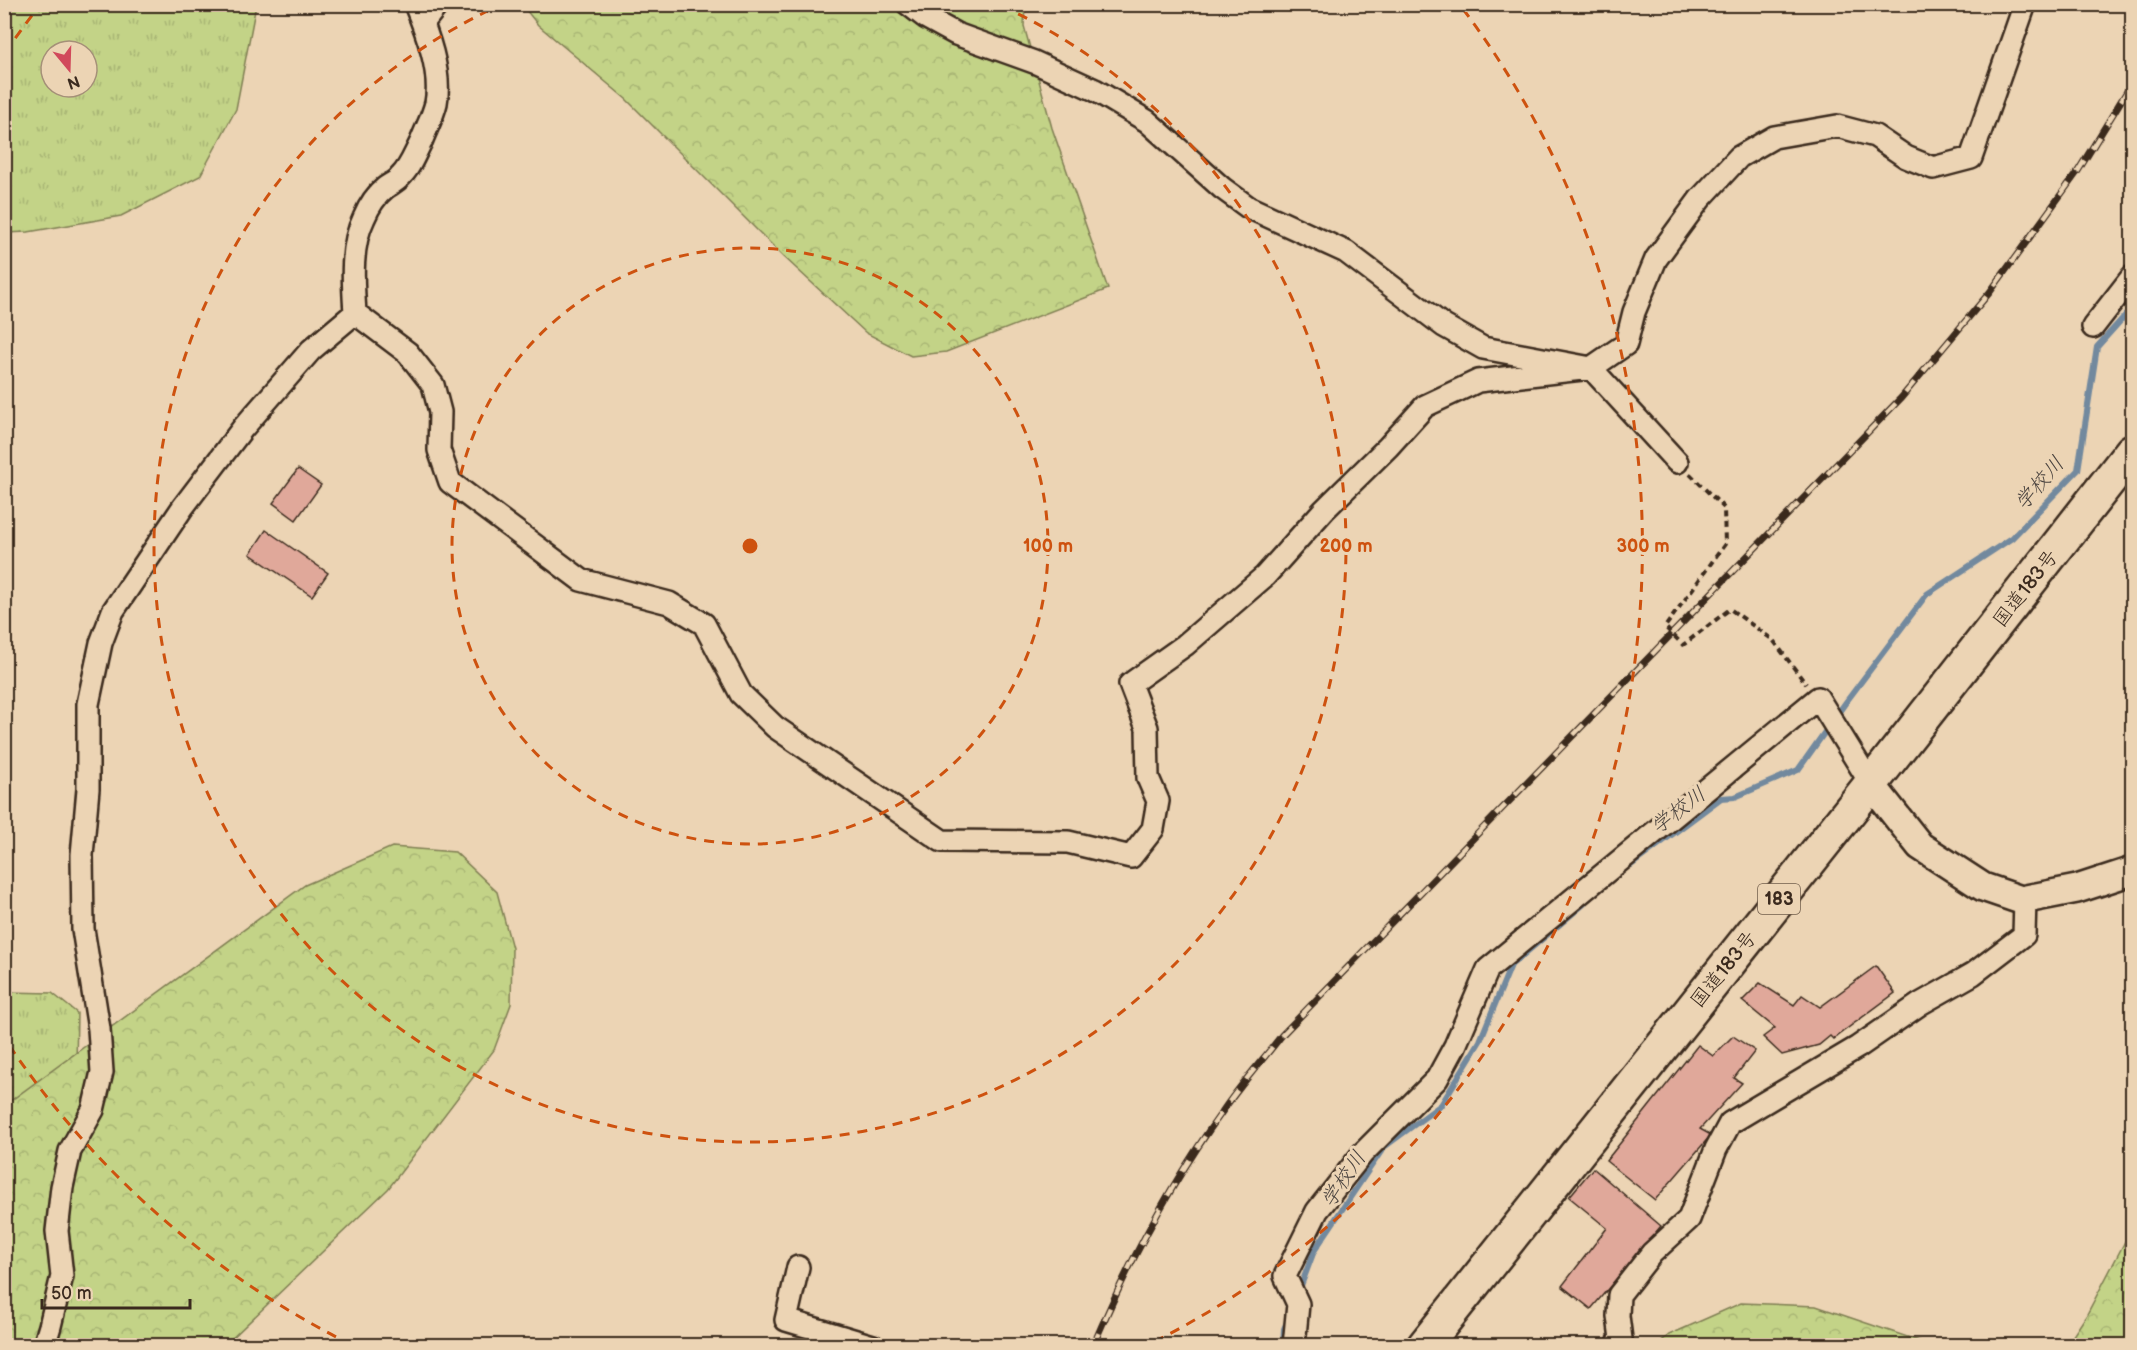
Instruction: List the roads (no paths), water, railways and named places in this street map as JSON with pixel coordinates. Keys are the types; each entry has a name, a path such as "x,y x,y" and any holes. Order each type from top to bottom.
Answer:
{"highway":[{"name":"国道183号","path":"1424,1346 2133,451"}],"street":[{"path":"355,313 353,270 362,220 372,201 383,189 400,177 412,159 436,103 437,86 434,63 419,14 438,4"},
{"path":"908,4 924,17 956,34 1034,62 1095,90 1147,121 1222,188 1248,207 1346,252 1444,326 1483,348 1591,368 1677,462"},
{"path":"355,313 408,353 433,385 440,412 440,450 450,482 581,580 669,603 704,624 741,694 776,727 942,841 1068,842 1131,857 1153,829 1158,801 1148,778 1147,728 1130,684 1185,645 1265,576 1324,510 1388,447 1425,406 1478,381 1591,368 1626,344 1634,312 1656,259 1700,199 1739,157 1774,137 1837,126 1875,136 1906,157 1933,168 1971,158 2025,4"},
{"path":"2092,327 2133,277"},
{"path":"44,1346 62,1276 57,1231 62,1186 70,1151 93,1110 102,1072 99,1029 83,929 82,855 88,789 88,704 101,644 113,611 183,507 243,428 310,350 355,313"},
{"path":"1294,1346 1298,1304 1285,1276 1317,1211 1363,1154 1437,1079 1455,1046 1488,969 1818,698 1871,784 1920,846 1983,887 2021,900 2077,889 2133,871"},
{"path":"1616,1346 1621,1339 1618,1316 1619,1295 1652,1253 1689,1219 1716,1149 1730,1123 1858,1047 1920,1004 1973,974 2024,935 2025,899"},
{"path":"798,1267 786,1320 873,1346"}],"waterway":[{"name":"学校川","path":"1631,865 1721,798 1735,797 1798,770 1927,594 2012,538 2078,470 2097,347 2132,308"},
{"name":"学校川","path":"1299,1291 1314,1251 1384,1147 1441,1105 1480,1041 1511,965 1584,904"},
{"name":"学校川","path":"1283,1346 1284,1329 1289,1317"}],"railway":[{"path":"1093,1346 1135,1255 1185,1167 1229,1102 1282,1035 1901,398 1990,292 2078,171 2132,83"}]}
